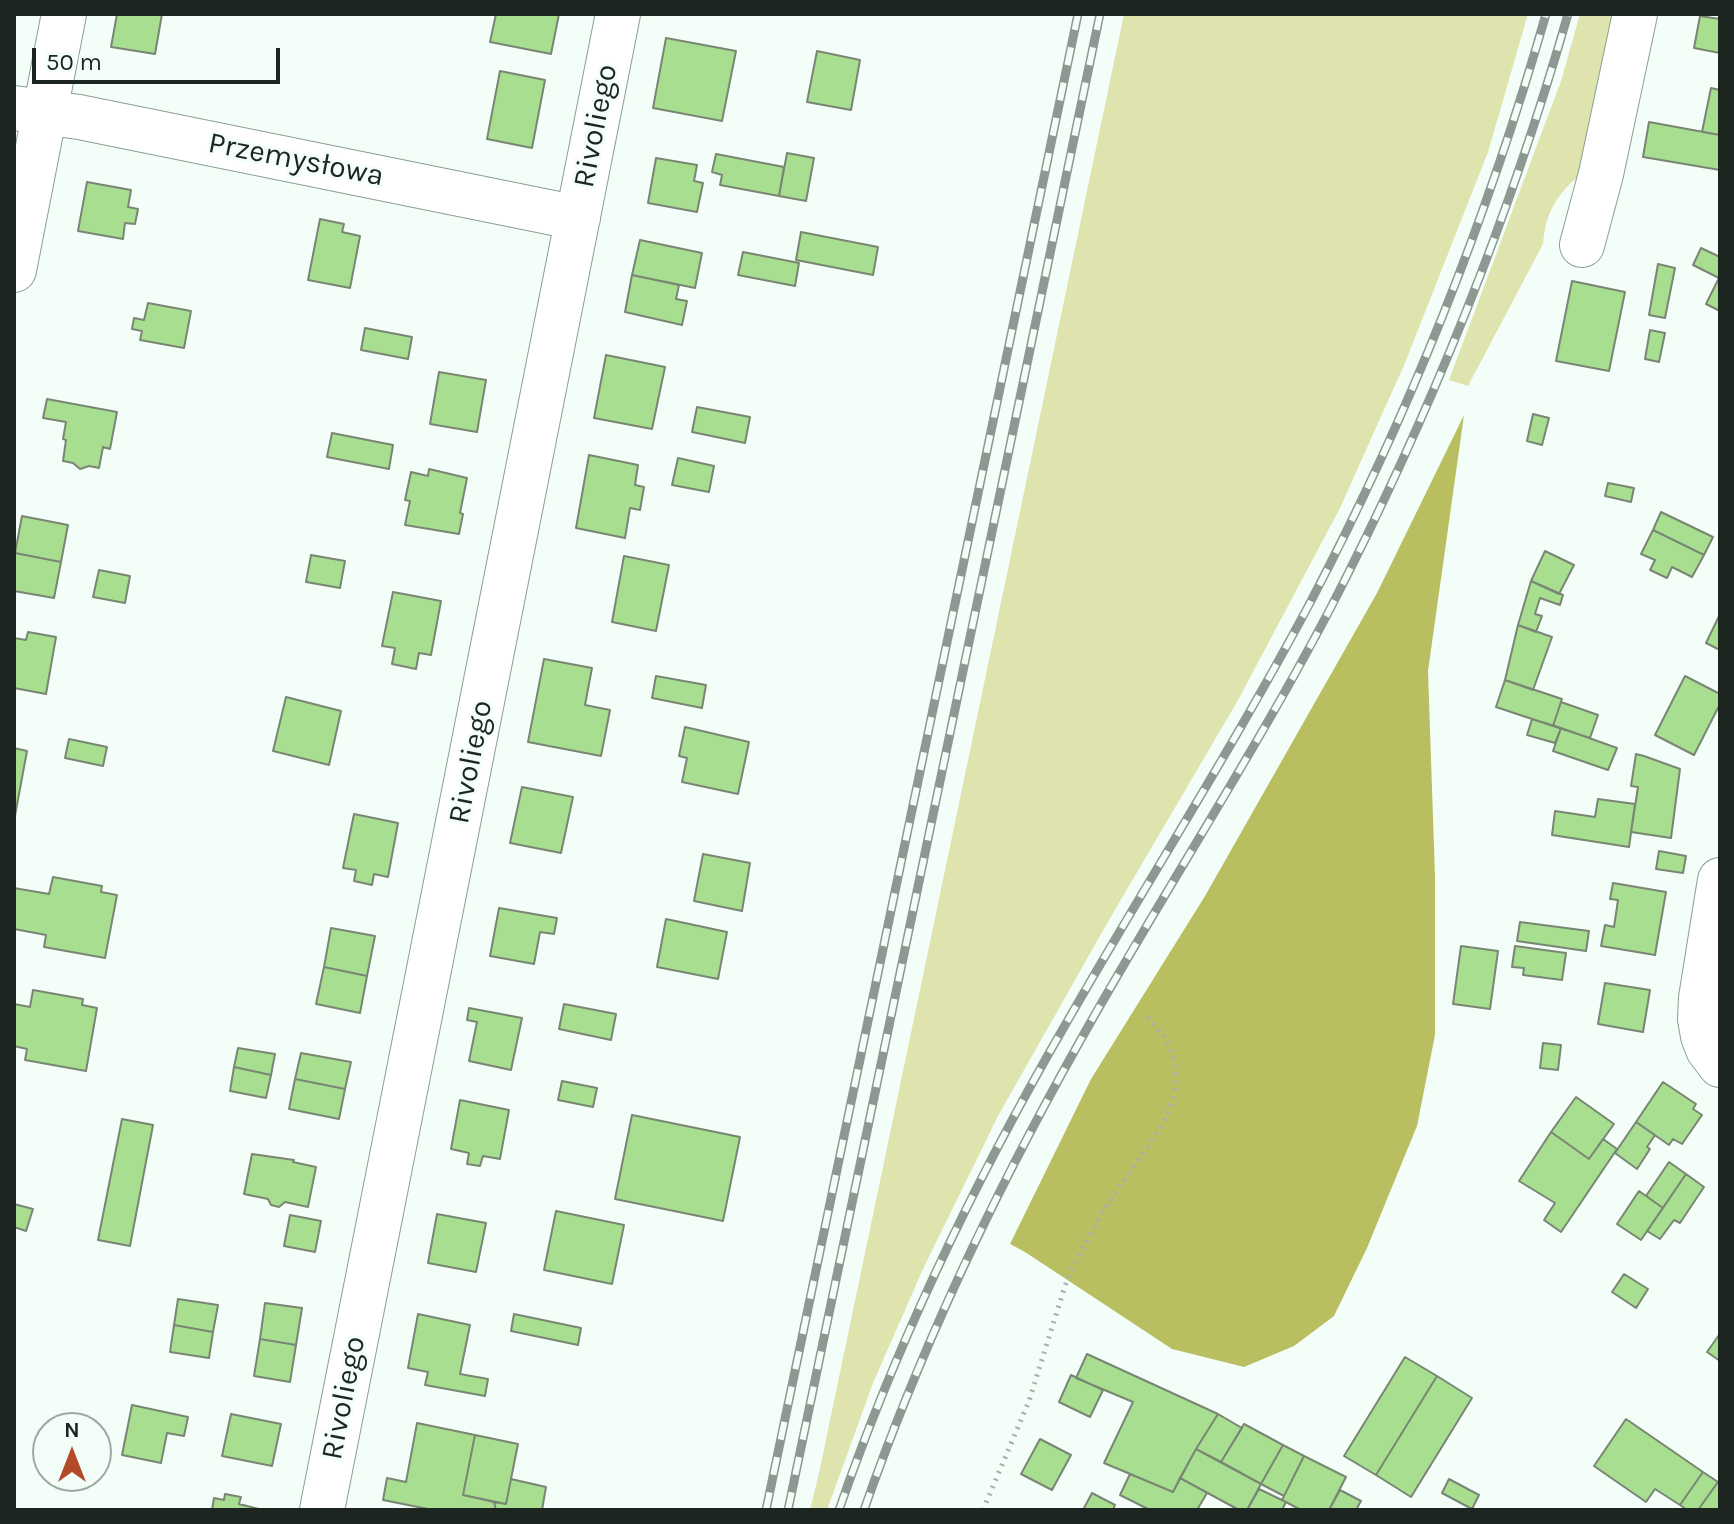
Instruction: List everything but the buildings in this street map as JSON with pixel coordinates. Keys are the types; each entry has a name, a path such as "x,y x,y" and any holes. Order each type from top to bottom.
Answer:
{"street":[{"path":"14,270 30,110 64,14"},
{"name":"Rivoliego","path":"322,1510 618,14"},
{"path":"1582,245 1601,174 1635,14"},
{"name":"Przemysłowa","path":"30,110 95,120 578,218"},
{"path":"1720,880 1700,1019 1708,1049 1720,1065"}],"path":[{"path":"983,1510 1029,1401 1075,1262 1170,1108 1176,1089 1174,1059 1160,1031 1145,1014"}],"green space":[{"path":"1124,14 1528,14 1488,152 1405,363 1340,508 1237,702 998,1116 923,1269 873,1383 827,1510 810,1510 819,1473"},
{"path":"1580,14 1619,14 1581,174 1554,205 1543,244 1468,386 1449,380 1561,81"},
{"path":"1464,415 1428,671 1435,876 1435,1035 1417,1126 1367,1248 1334,1316 1294,1346 1244,1367 1172,1349 1010,1244 1091,1079 1205,896 1377,593"}],"railway":[{"path":"766,1510 1078,14"},
{"path":"788,1510 1100,14"},
{"path":"839,1510 912,1324 999,1144 1282,655 1381,459 1444,314 1472,240 1546,14"},
{"path":"864,1510 935,1330 1018,1155 1111,987 1300,664 1400,465 1493,243 1568,14"}]}
